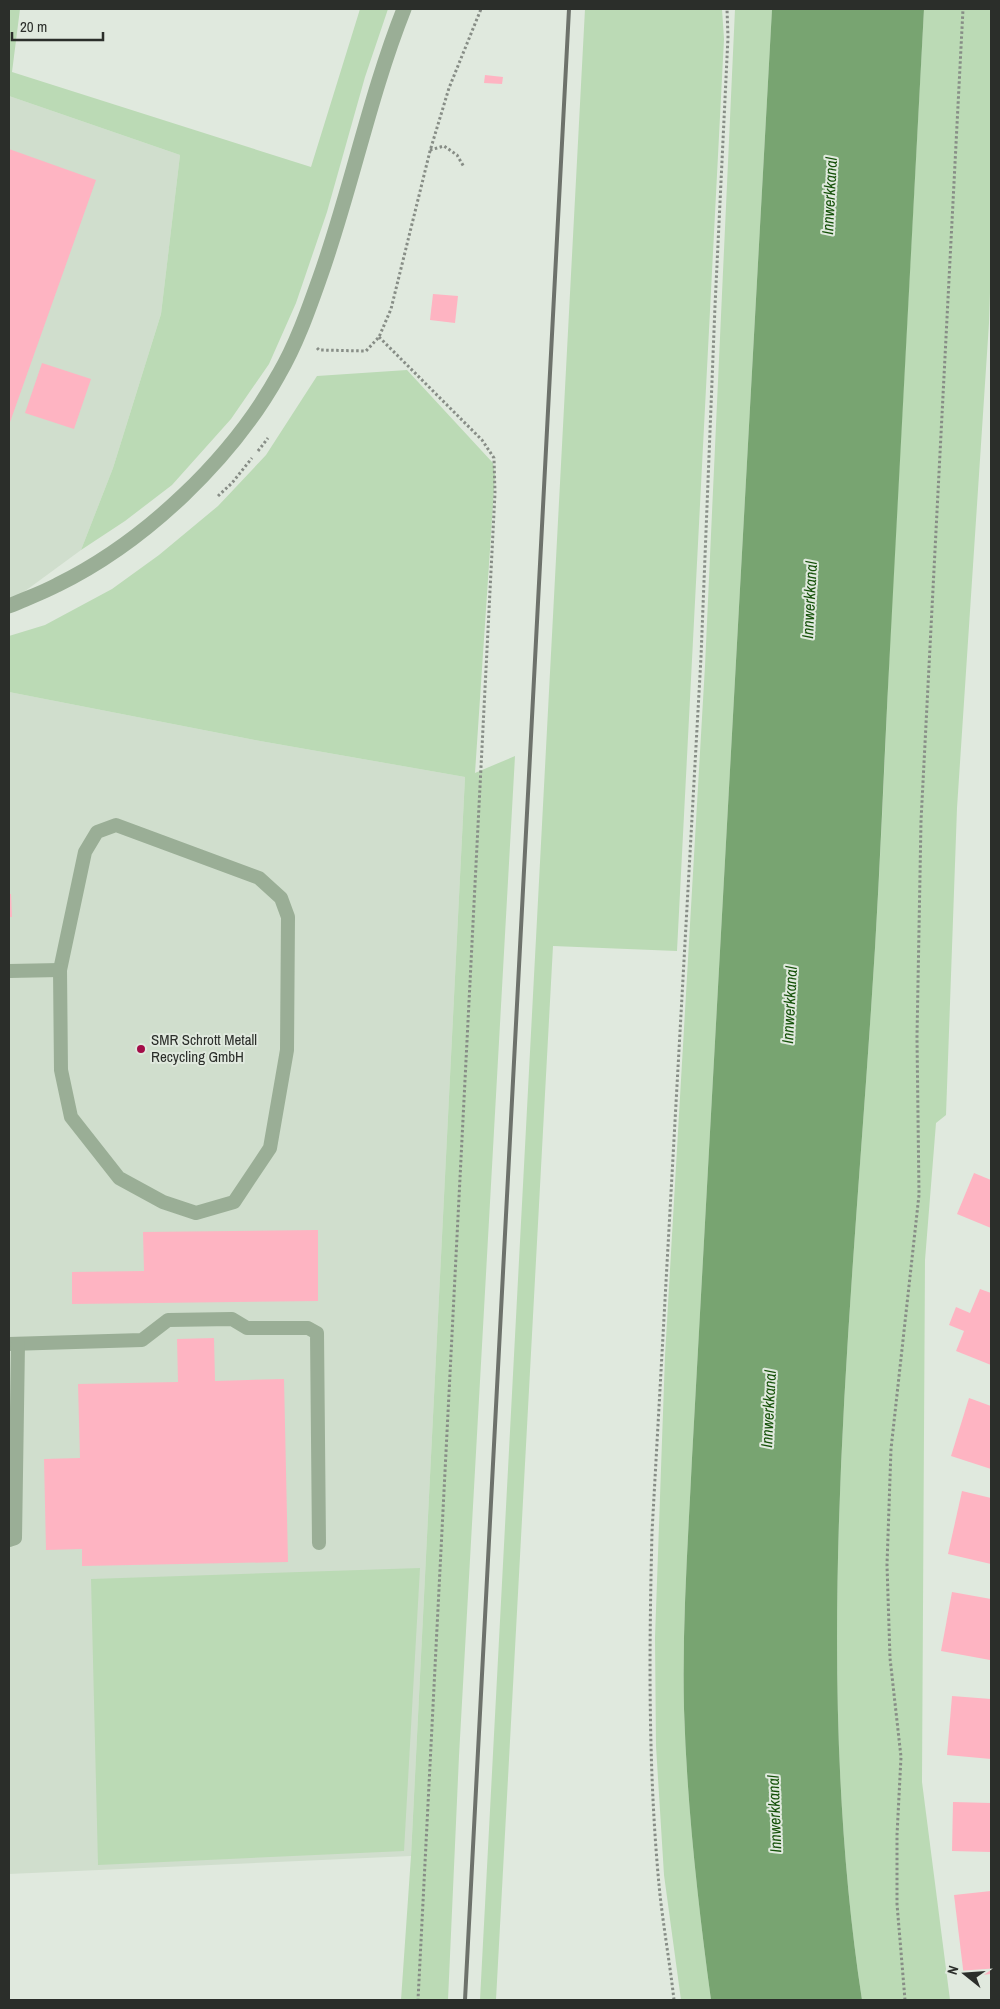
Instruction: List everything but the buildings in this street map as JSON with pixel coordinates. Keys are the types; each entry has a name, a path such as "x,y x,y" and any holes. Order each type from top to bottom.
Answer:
{"street":[{"path":"9,606 58,585 112,553 166,511 218,459 253,415 280,373 297,336 319,279 346,196 370,109 404,9"}],"lane":[{"path":"116,825 259,878 281,898 288,917 287,1050 270,1148 234,1202 196,1213 163,1202 119,1178 71,1117 61,1070 60,970 85,852 98,832 116,825"},
{"path":"9,972 60,970"},
{"path":"9,1540 15,1538 13,1344 142,1340 168,1320 232,1319 247,1328 308,1328 318,1333 319,1543"}],"path":[{"path":"297,336 319,350 366,350 379,337 391,309 430,151 449,88 481,9"},
{"path":"674,2000 660,1895 651,1765 649,1656 652,1532 700,657 728,37 727,9"},
{"path":"905,2000 897,1904 897,1835 901,1757 890,1658 887,1565 891,1449 920,1195 917,1037 921,821 964,9"},
{"path":"430,151 444,146 457,155 464,168"},
{"path":"379,337 482,440 494,458 496,493 418,2000"}],"shaded area":[{"path":"9,9 20,9 12,72 311,167 360,9 388,9 365,77 327,212 296,303 269,364 231,419 172,485 125,521 81,550 113,468 161,314 180,155 9,96"},
{"path":"585,9 722,9 724,39 677,951 553,946 496,2000 480,2000"},
{"path":"735,9 772,9 692,1458 685,1615 684,1709 690,1818 711,2000 681,2000 664,1875 656,1746 655,1638 665,1356 705,666"},
{"path":"924,9 991,9 991,261 989,323 957,808 946,1115 936,1123 925,1260 922,1782 950,2000 862,2000 847,1877 839,1753 837,1629 840,1505 845,1381 877,912"},
{"path":"9,96 180,155 161,314 113,468 81,550 21,594 9,598"},
{"path":"407,370 493,463 495,475 475,773 515,756 459,1756 448,2000 401,2000 411,1856 465,777 260,741 9,692 9,636 45,625 112,589 159,555 218,506 266,455 317,376"},
{"path":"9,692 260,741 465,777 411,1856 9,1874"},
{"path":"420,1568 404,1851 98,1865 91,1579"}],"water":[{"name":"Innwerkkanal","path":"772,9 924,9 877,915 845,1381 840,1505 837,1629 839,1753 847,1877 862,2000 711,2000 694,1855 685,1745 684,1646 687,1552"}],"railway":[{"path":"465,2000 569,9"}],"place":[{"name":"SMR Schrott Metall Recycling GmbH","path":"141,1049"}]}
